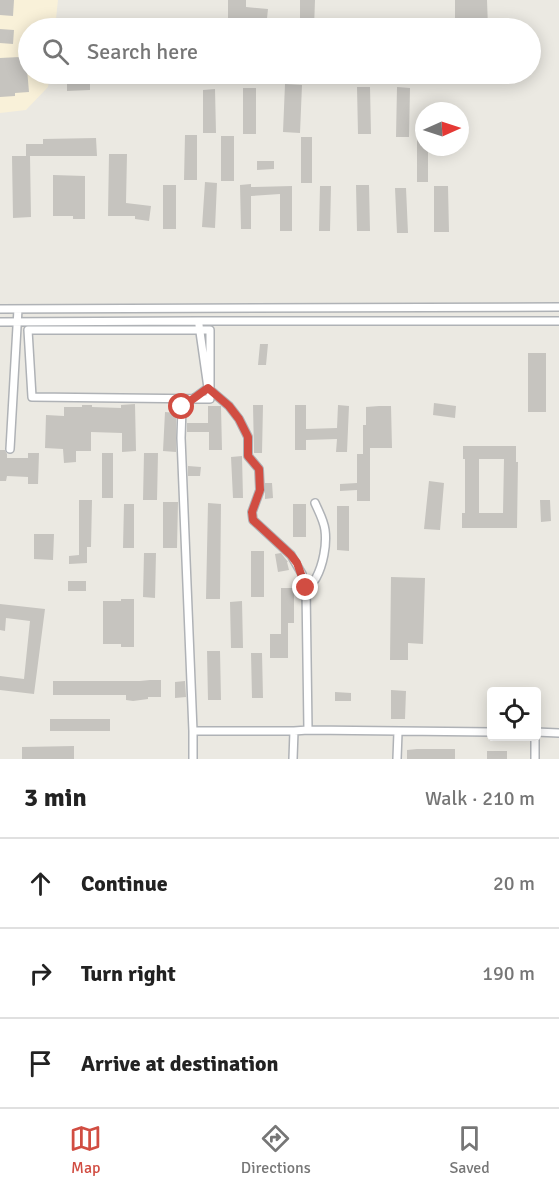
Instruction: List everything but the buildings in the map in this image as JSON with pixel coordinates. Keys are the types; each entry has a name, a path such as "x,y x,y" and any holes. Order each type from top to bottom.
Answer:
{"street":[{"path":"0,309 559,307"},
{"path":"9,449 18,309"},
{"path":"198,321 208,388 229,406 239,419 248,437 248,456 259,469 260,490 252,512 253,520 291,555 299,568 306,588 308,730"},
{"path":"0,322 559,321"},
{"path":"28,330 210,330 210,399 32,397 28,330"},
{"path":"193,759 181,438 182,407 208,388"},
{"path":"306,588 315,580 323,553 325,533 315,503"},
{"path":"193,731 487,732"},
{"path":"293,759 294,731"},
{"path":"397,759 398,732"},
{"path":"541,734 559,733"},
{"path":"535,759 536,741"}],"shaded area":[{"path":"0,0 58,0 56,18 18,18 18,84 48,84 48,87 26,110 0,113"}],"route":[{"path":"182,407 208,388 229,406 239,419 248,437 248,456 259,469 260,490 252,512 253,520 291,555 297,563 306,588"}]}
